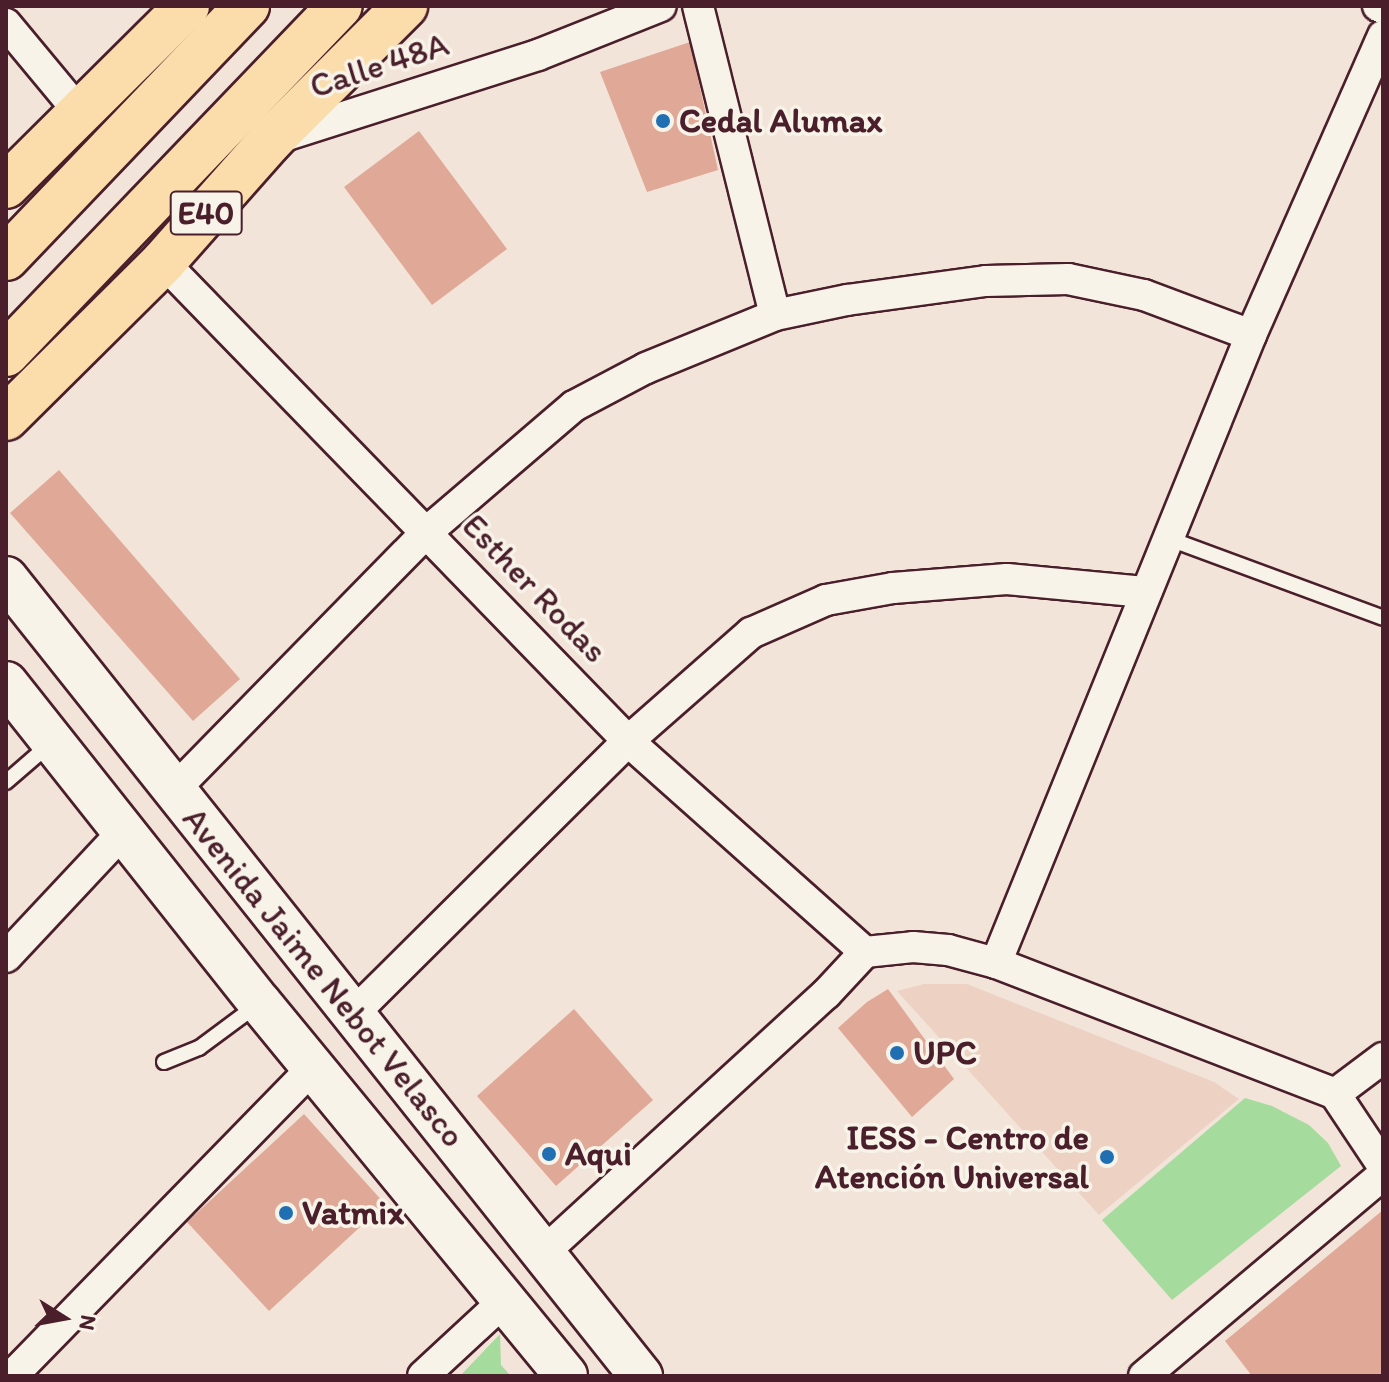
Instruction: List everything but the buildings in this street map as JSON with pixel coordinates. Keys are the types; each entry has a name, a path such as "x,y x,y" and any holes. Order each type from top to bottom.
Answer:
{"main road":[{"path":"6,186 187,6"},
{"path":"6,258 247,6"},
{"name":"E40","path":"6,354 340,6"},
{"name":"E40","path":"6,418 163,262 271,140 405,6"},
{"name":"Avenida Jaime Nebot Velasco","path":"6,578 641,1376"},
{"name":"Avenida Jaime Nebot Velasco","path":"6,683 260,1003 566,1376"}],"street":[{"name":"Calle 48A","path":"612,6 653,9"},
{"path":"698,6 775,315"},
{"name":"Calle 48A","path":"271,140 538,55 653,9"},
{"path":"6,24 80,113"},
{"path":"996,963 1144,592 1170,539 1251,335 1383,36"},
{"name":"Esther Rodas","path":"163,262 428,531 628,741 865,952"},
{"path":"174,790 428,531 574,406 646,368 775,315 847,300 986,281 1068,279 1144,295 1251,335"},
{"path":"353,1014 628,741 751,633 826,600 893,588 1007,579 1144,592"},
{"path":"6,957 123,832"},
{"path":"543,1253 826,994 865,952 913,947 948,950 996,963 1335,1094 1383,1166"},
{"path":"1335,1094 1383,1058"},
{"path":"12,1376 314,1067"},
{"path":"1144,1376 1383,1175"},
{"path":"423,1376 504,1301"}],"lane":[{"path":"1170,539 1383,618"},
{"path":"6,782 51,743"},
{"path":"164,1062 199,1048 260,1003"}],"shaded area":[{"name":"IESS - Centro de Atención Universal","path":"924,984 967,984 1214,1082 1239,1099 1099,1215 897,991"}],"green space":[{"path":"1245,1098 1272,1106 1309,1125 1328,1143 1341,1166 1172,1300 1102,1220"},
{"path":"500,1334 501,1365 511,1376 460,1376"}],"place":[{"name":"Cedal Alumax","path":"663,121"},
{"name":"UPC","path":"897,1053"},
{"name":"Aqui","path":"549,1154"},
{"name":"IESS - Centro de Atención Universal","path":"1107,1157"},
{"name":"Vatmix","path":"286,1213"}]}
